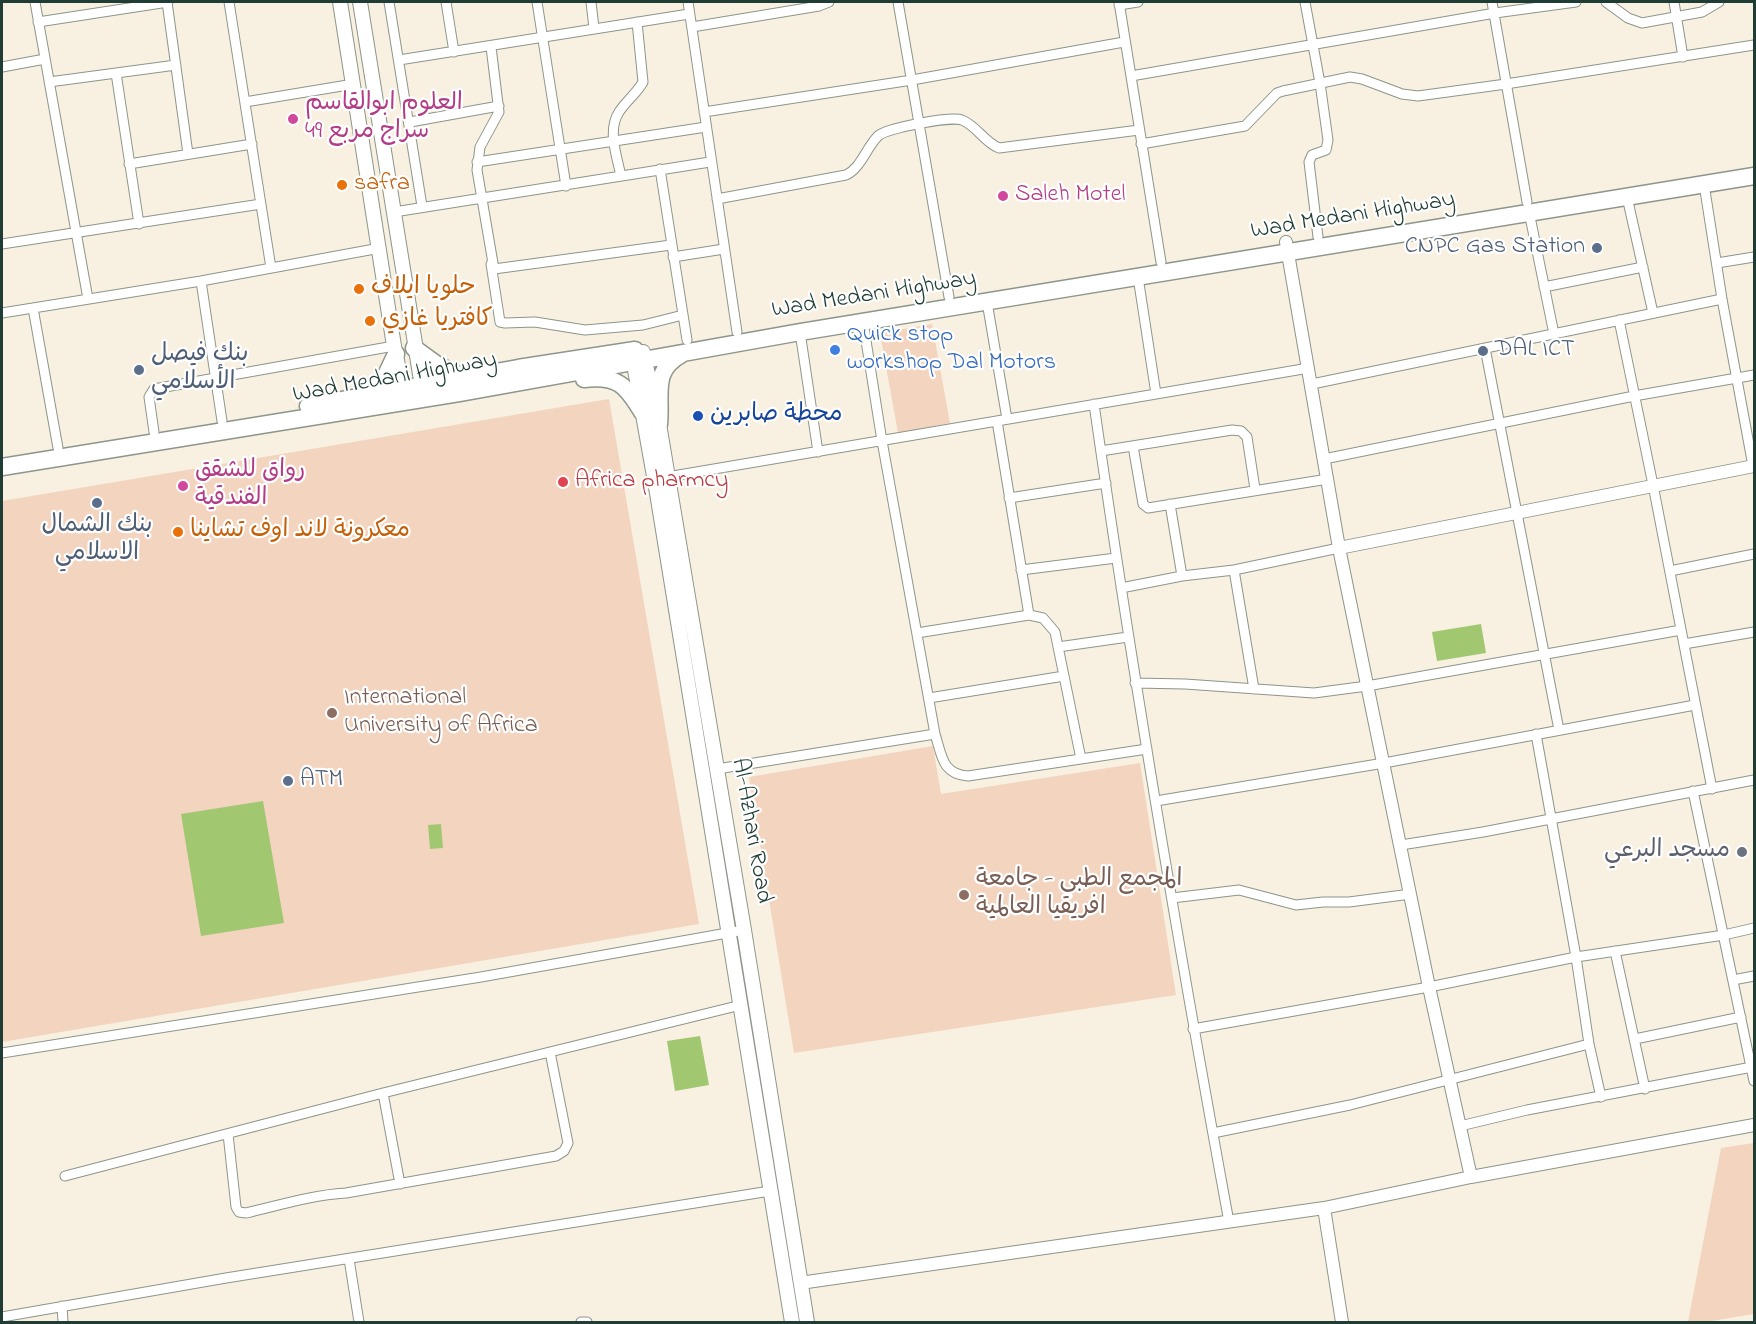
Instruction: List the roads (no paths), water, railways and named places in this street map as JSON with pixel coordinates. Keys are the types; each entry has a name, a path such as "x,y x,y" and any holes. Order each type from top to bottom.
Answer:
{"highway":[{"name":"Wad Medani Highway","path":"2,467 687,346 800,332 987,302 1755,166"},
{"name":"Wad Medani Highway","path":"687,346 737,332 1161,262 1287,248 1318,237 1528,207 1627,197 1755,176"},
{"path":"659,424 663,371 687,346"},
{"path":"414,348 462,385 472,396 578,379 607,378 622,385 642,412"},
{"path":"368,396 386,375 395,350"},
{"name":"Wad Medani Highway","path":"2,457 368,396 404,395"}],"main road":[{"path":"340,2 404,395"},
{"path":"360,2 414,348 423,392"},
{"name":"Al-Azhari Road","path":"638,355 642,412 670,531 717,769 807,1323"},
{"name":"Al-Azhari Road","path":"638,355 659,424 667,477 670,531 729,932 792,1323"}],"street":[{"path":"35,2 88,299"},
{"path":"38,22 168,2 188,154"},
{"path":"229,2 272,268"},
{"path":"390,2 422,206"},
{"path":"446,2 454,52"},
{"path":"537,2 566,186"},
{"path":"591,2 594,28"},
{"path":"688,2 737,332"},
{"path":"692,27 819,6 829,2"},
{"path":"898,2 949,297"},
{"path":"1138,2 1119,3 1161,262"},
{"path":"1305,2 1328,140 1326,150 1312,155 1309,162 1318,237"},
{"path":"1492,2 1528,207 1554,334"},
{"path":"1131,76 1495,13 1576,2"},
{"path":"1606,2 1634,22 1677,18 1702,12 1719,2"},
{"path":"1674,2 1683,57"},
{"path":"399,60 690,14"},
{"path":"621,176 614,142 613,123 619,111 643,82 637,22"},
{"path":"704,112 912,81 1124,42"},
{"path":"1142,144 1245,126 1277,93 1320,83 1356,78 1410,96 1506,84 1755,45"},
{"path":"490,47 499,106 498,117 480,147 477,181 500,322 535,322 585,330 643,325 683,315"},
{"path":"2,66 45,59"},
{"path":"49,82 176,65"},
{"path":"116,73 139,224"},
{"path":"245,102 354,84"},
{"path":"410,122 499,106"},
{"path":"717,199 846,175 856,167 879,134 919,124 960,119 968,123 991,145 999,148 1139,130"},
{"path":"477,162 706,127"},
{"path":"129,164 252,144"},
{"path":"393,212 710,162"},
{"path":"660,169 687,346"},
{"path":"1120,588 1182,576 1234,570 1754,466 1736,379 1704,184"},
{"path":"1627,197 1653,313"},
{"path":"2,244 261,204"},
{"path":"488,244 494,269 671,245"},
{"path":"2,313 201,281 380,248"},
{"path":"1287,248 1367,686 1471,1177"},
{"path":"673,257 724,249"},
{"path":"1717,263 1755,256"},
{"path":"1544,287 1642,267"},
{"path":"1138,276 1156,394"},
{"path":"201,281 222,422"},
{"path":"1312,384 1722,299"},
{"path":"987,302 1010,498 1029,615"},
{"path":"33,308 58,448"},
{"path":"1619,320 1712,789"},
{"path":"863,322 928,698 935,734 949,770 956,775 968,776 1147,749"},
{"path":"800,332 818,452"},
{"path":"1485,348 1559,729"},
{"path":"154,432 149,397 154,389 215,377 395,350"},
{"path":"667,477 1309,368"},
{"path":"1324,459 1634,396 1755,375"},
{"path":"1095,404 1128,637 1193,1029 1229,1222"},
{"path":"1101,451 1232,430 1241,431 1247,437 1255,489"},
{"path":"1133,446 1144,506 1148,508 1328,479"},
{"path":"1010,498 1106,483"},
{"path":"1170,504 1182,576"},
{"path":"1670,571 1755,554"},
{"path":"1021,570 1116,558"},
{"path":"1234,570 1254,689"},
{"path":"917,633 1029,615 1043,618 1055,632 1081,759"},
{"path":"1136,683 1314,693 1367,686 1681,630"},
{"path":"1684,644 1755,632"},
{"path":"1058,647 1128,637"},
{"path":"928,698 1064,676"},
{"path":"1156,801 1384,763 1695,705"},
{"path":"717,769 935,734"},
{"path":"1536,734 1576,957 1589,1044 1601,1097"},
{"path":"1401,845 1755,780"},
{"path":"1693,791 1741,1017 1750,1034 1755,1081"},
{"path":"1172,898 1239,890 1296,905 1323,902 1349,903 1411,894"},
{"path":"1193,1029 1430,987 1576,957 1724,935 1755,928"},
{"path":"2,1053 470,979 744,930"},
{"path":"1615,951 1645,1089"},
{"path":"1733,980 1755,976"},
{"path":"65,1176 383,1093 741,1005"},
{"path":"1635,1040 1741,1017"},
{"path":"1212,1133 1350,1105 1589,1044"},
{"path":"228,1134 236,1207 239,1212 246,1213 304,1200 320,1194 346,1193 556,1156 564,1152 568,1143 550,1052"},
{"path":"1460,1126 1527,1110 1752,1067"},
{"path":"383,1093 400,1184"},
{"path":"800,1283 1324,1208 1471,1177 1755,1125"},
{"path":"2,1317 349,1258 770,1191"},
{"path":"1324,1208 1342,1323"},
{"path":"349,1258 359,1323"},
{"path":"62,1306 63,1323"},
{"path":"581,1323 587,1323"}],"place":[{"name":"العلوم ابوالقاسم سراج مربع 49","path":"293,119"},
{"name":"safra","path":"342,185"},
{"name":"Saleh Motel","path":"1003,196"},
{"name":"CNPC Gas Station","path":"1597,248"},
{"name":"حلويا ايلاف","path":"359,289"},
{"name":"كافتريا غازي","path":"370,321"},
{"name":"Quick stop workshop Dal Motors","path":"835,350"},
{"name":"DAL ICT","path":"1483,351"},
{"name":"بنك فيصل الأسلامي","path":"139,370"},
{"name":"محطة صابرين","path":"698,416"},
{"name":"Africa pharmcy","path":"563,482"},
{"name":"رواق للشقق الفندقية","path":"183,486"},
{"name":"بنك الشمال الاسلامي","path":"97,503"},
{"name":"معكرونة لاند اوف تشاينا","path":"178,532"},
{"name":"International University of Africa","path":"332,713"},
{"name":"ATM","path":"288,781"},
{"name":"مسجد البرعي","path":"1742,852"},
{"name":"المجمع الطبي - جامعة افريقيا العالمية","path":"964,895"}]}
